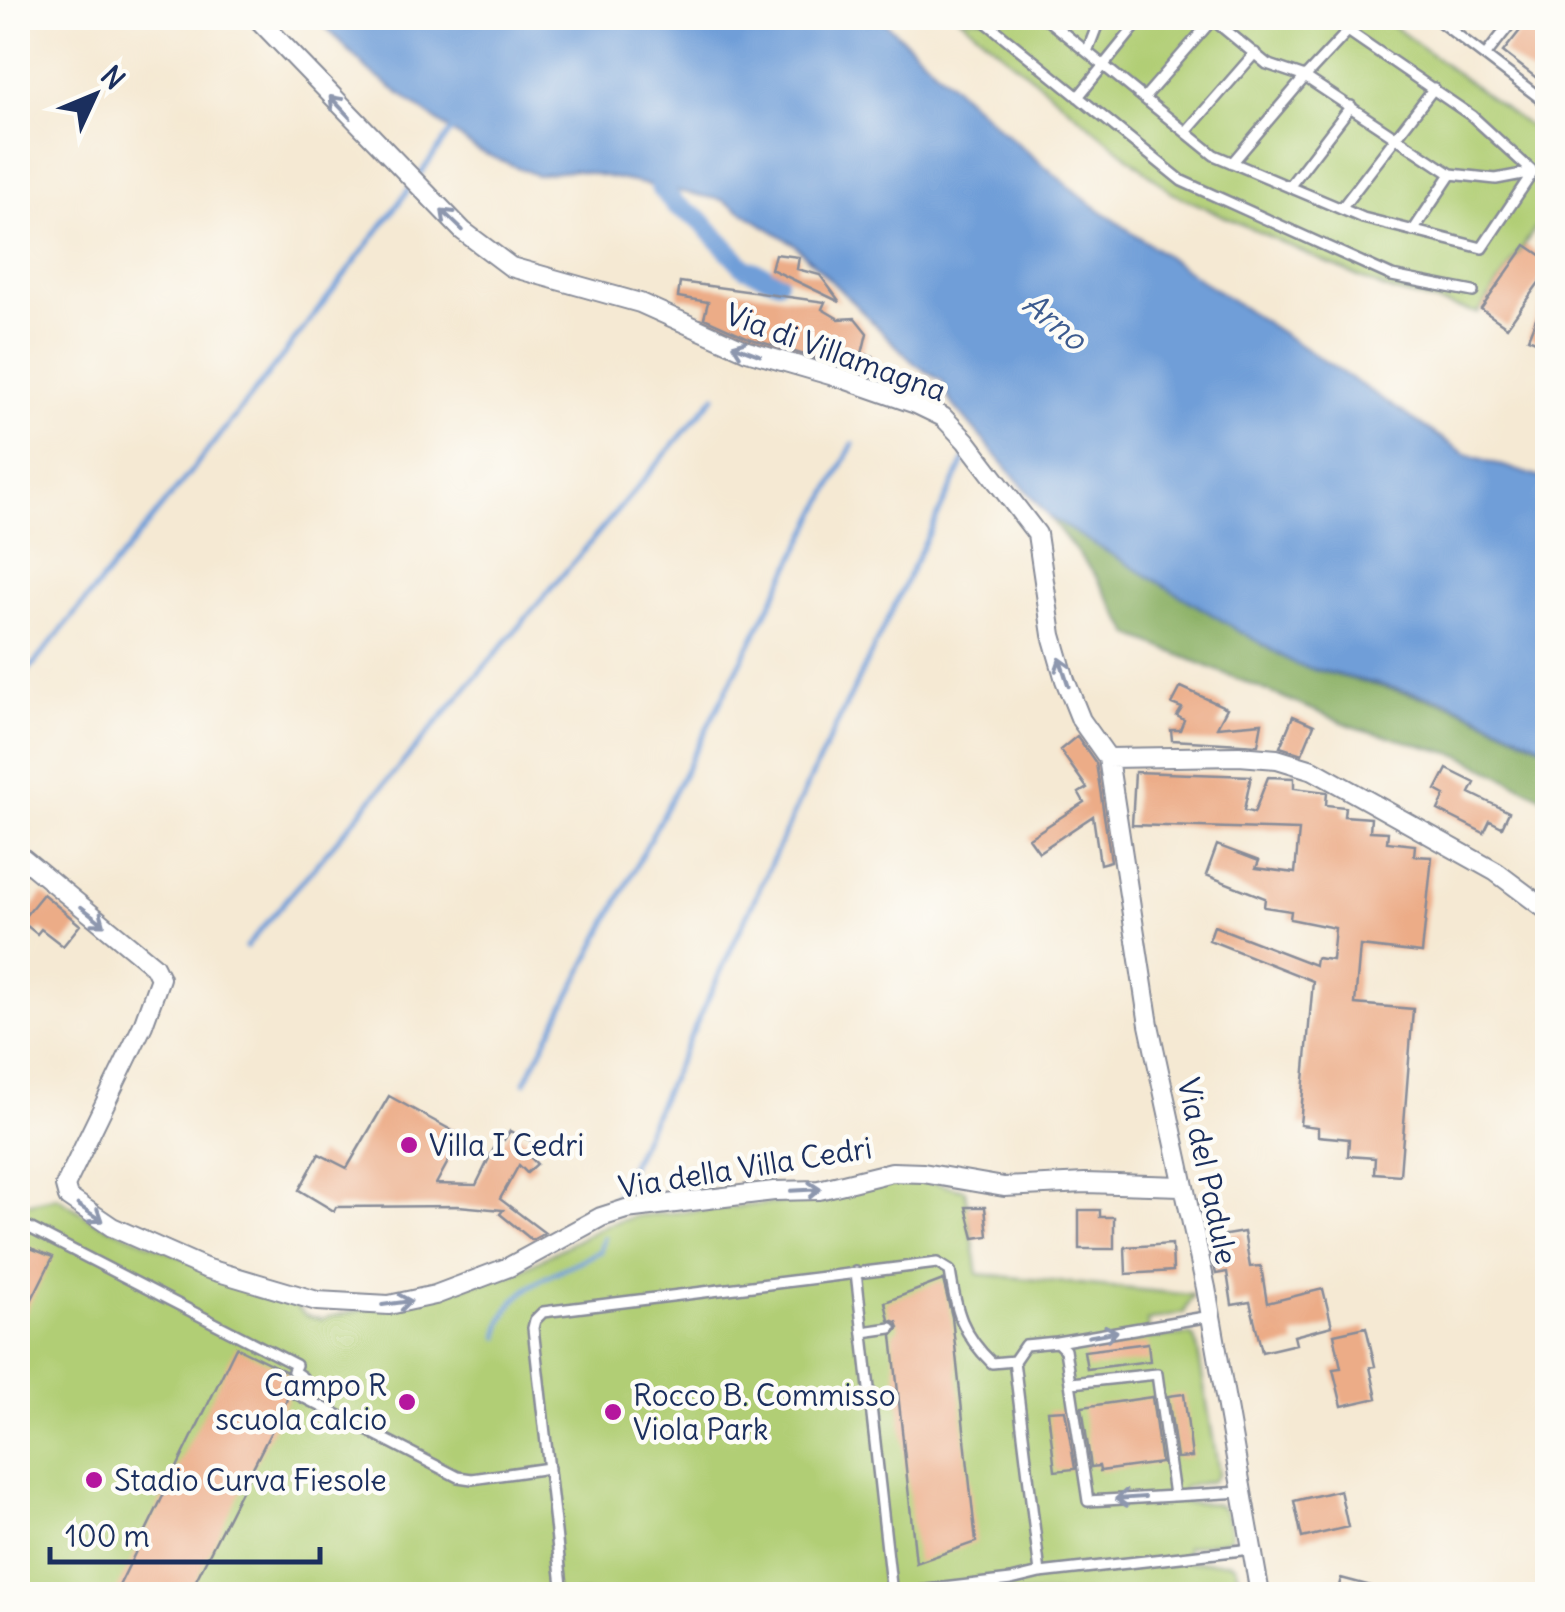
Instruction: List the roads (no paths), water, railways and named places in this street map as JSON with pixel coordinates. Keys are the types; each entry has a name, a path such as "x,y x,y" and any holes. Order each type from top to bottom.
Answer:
{"street":[{"name":"Via di Villamagna","path":"257,18 463,231 511,267 640,303 747,351 844,379 942,416 977,454 1037,534 1052,634 1066,680 1081,720 1108,758"},
{"path":"1108,758 1238,756 1277,759 1313,770 1496,872 1548,911"},
{"name":"Via del Padule","path":"1108,758 1149,1025 1210,1316 1260,1594"},
{"name":"Via della Villa Cedri","path":"18,854 154,966 160,978 143,1024 65,1186 68,1197 112,1227 205,1268 290,1296 334,1304 389,1305 435,1296 509,1267 626,1209 820,1190 892,1172 923,1173 1004,1188 1085,1183 1181,1186"}],"lane":[{"path":"981,18 1182,180 1392,276 1473,292"},
{"path":"1046,18 1214,155 1341,209 1482,248 1533,172"},
{"path":"1087,52 1100,18"},
{"path":"1078,96 1142,18"},
{"path":"1144,98 1212,18 1268,64 1305,78 1451,174 1496,178 1533,172"},
{"path":"1435,18 1548,104"},
{"path":"1450,29 1458,18"},
{"path":"1485,56 1515,18"},
{"path":"1232,163 1348,31 1472,116 1533,172"},
{"path":"1186,132 1255,53"},
{"path":"1341,209 1434,88"},
{"path":"1289,187 1351,106"},
{"path":"1413,231 1451,174"},
{"path":"18,1222 296,1365 294,1371 302,1378 295,1393 458,1477 472,1479 549,1468"},
{"path":"563,1594 533,1328 543,1312 937,1263 950,1272 956,1314 981,1353 992,1363 1014,1362"},
{"path":"856,1272 892,1594 1252,1548"},
{"path":"1040,1573 1014,1362 1025,1345 1210,1316"},
{"path":"862,1332 890,1328"},
{"path":"1057,1342 1065,1350 1088,1501 1242,1492"},
{"path":"1071,1382 1157,1374 1174,1496"}],"water":[{"name":"Arno","path":"317,18 880,18 1000,129 1084,199 1199,279 1466,454 1547,480 1547,748 1448,701 1297,665 1049,517 950,401 943,382 915,364 794,244 723,200 574,170 536,175 478,151 369,71"}],"waterway":[{"path":"18,683 186,478 454,127"},
{"path":"660,187 676,205 700,220 745,268 777,280"},
{"path":"246,947 715,396"},
{"path":"525,1082 853,444"},
{"path":"612,1205 805,790 966,457"},
{"path":"499,1337 503,1319 522,1293 600,1251 604,1238"}],"place":[{"name":"Villa I Cedri","path":"409,1145"},
{"name":"Campo R scuola calcio","path":"407,1402"},
{"name":"Rocco B. Commisso Viola Park","path":"613,1412"},
{"name":"Stadio Curva Fiesole","path":"94,1480"}]}
